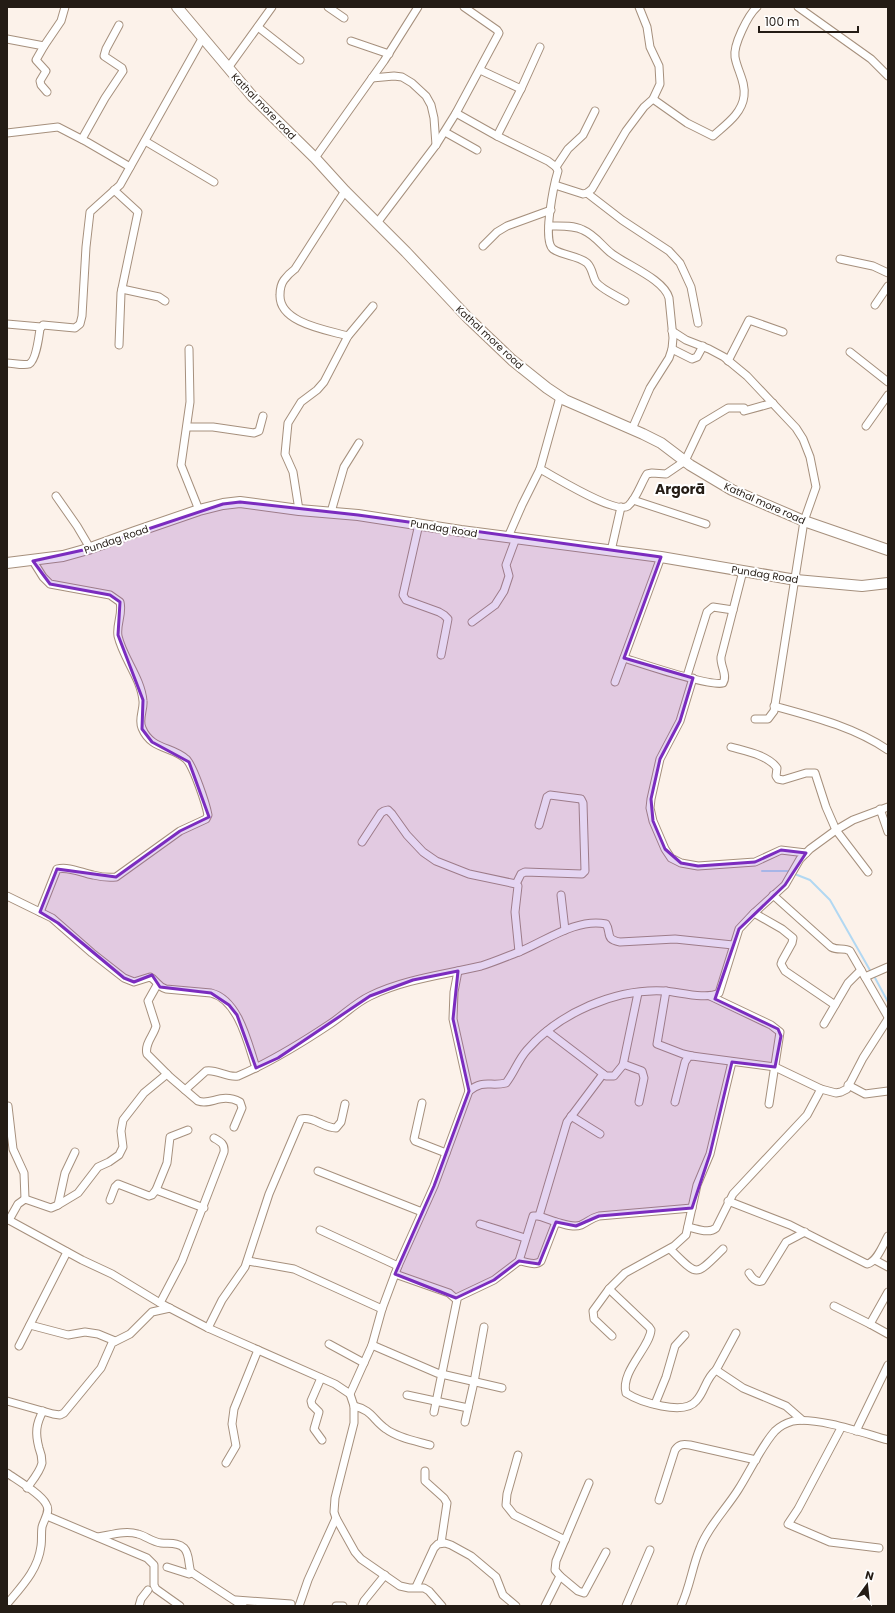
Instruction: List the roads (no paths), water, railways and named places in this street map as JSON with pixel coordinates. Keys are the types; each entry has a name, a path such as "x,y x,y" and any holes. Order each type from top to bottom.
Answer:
{"main road":[{"name":"Kathal more road","path":"177,7 252,96 315,158 345,191 488,338 512,360 560,397 661,443 685,461 732,490 804,521 888,550"},
{"name":"Pundag Road","path":"7,563 33,561 63,556 199,510 223,504 240,502 299,510 331,512 512,538 661,557 796,580 862,586 888,583"}],"street":[{"path":"47,92 41,85 40,81 46,71 36,60 61,21 65,7"},
{"path":"228,68 272,7"},
{"path":"328,7 344,18"},
{"path":"315,158 389,54 418,7"},
{"path":"377,223 436,145 456,113 499,33 497,30 464,7"},
{"path":"587,193 592,189 626,131 652,99 660,84 659,66 650,47 647,27 639,7"},
{"path":"652,99 687,123 713,136 734,118 744,97 743,78 735,56 736,48 752,12 757,7"},
{"path":"798,7 871,59 888,76"},
{"path":"82,139 105,98 123,71 122,68 104,56 106,49 120,25"},
{"path":"258,27 300,60"},
{"path":"7,324 74,328 80,324 82,316 86,247 90,212 120,185 203,37"},
{"path":"7,39 44,46"},
{"path":"350,41 389,54"},
{"path":"497,136 540,47"},
{"path":"480,70 521,89"},
{"path":"372,78 394,76 402,78 412,83 426,96 431,105 434,118 436,145"},
{"path":"556,167 568,149 583,135 595,111"},
{"path":"456,113 497,136 548,161 556,167 558,171 548,238 551,248 578,258 588,264 598,284 625,301"},
{"path":"7,133 58,128 82,139 130,168"},
{"path":"444,132 477,150"},
{"path":"145,141 214,182"},
{"path":"555,186 576,193 587,193 622,220 669,251 680,263 691,287 698,323"},
{"path":"114,190 138,212 122,289 119,345"},
{"path":"345,191 295,269 284,280 280,290 280,299 281,305 296,320 348,336"},
{"path":"483,246 497,232 507,226 551,210"},
{"path":"549,226 572,227 585,230 612,254 636,268 667,291 672,331 672,349 669,358 650,388 632,429"},
{"path":"840,259 873,266 888,273"},
{"path":"875,305 888,286"},
{"path":"122,289 159,297 165,300"},
{"path":"299,510 293,472 285,454 288,423 301,402 317,390 326,379 348,336 372,306"},
{"path":"728,361 749,320 783,332"},
{"path":"7,363 26,364 31,362 34,357 41,327"},
{"path":"672,331 686,340 703,346 728,361 747,376 800,434 810,457 816,487 804,521 796,580 774,706 771,717 768,719 755,719"},
{"path":"672,349 692,359 697,357 703,346"},
{"path":"188,349 190,402 181,465 199,510"},
{"path":"850,352 888,382"},
{"path":"866,426 888,395"},
{"path":"472,622 495,605 504,591 509,576 506,565 512,538 522,505 540,469 560,397"},
{"path":"540,469 581,492 602,501 622,507 627,506 633,500 647,474 650,472 666,474 685,461 703,423 728,408 744,409 773,403"},
{"path":"187,427 213,426 254,433 259,430 263,416"},
{"path":"331,512 344,467 358,443"},
{"path":"56,496 90,548"},
{"path":"633,500 706,524"},
{"path":"611,551 622,507"},
{"path":"419,524 403,595 406,600 444,615 448,619 441,655"},
{"path":"615,682 661,557"},
{"path":"33,561 43,577 50,584 110,595 120,602 121,610 118,635 136,676 143,700 141,723 142,729 152,742 181,756 189,762 208,815 206,819 180,831 116,877 106,878 70,869 58,869 40,912"},
{"path":"624,658 690,677 720,684 724,682 725,675 721,663 721,657 742,571"},
{"path":"732,610 713,607 707,612 680,721 660,759 651,799 650,808 653,821 665,849 672,858 681,863 698,866 755,862 781,850 806,853"},
{"path":"774,706 850,729 867,737 888,750"},
{"path":"731,747 773,763 777,768 776,776 779,779 783,780 806,773 815,773 826,807 836,830 868,872"},
{"path":"519,952 515,912 518,886 516,884 522,874 525,872 582,874 586,871 583,803 581,799 553,794 549,796 539,825"},
{"path":"710,996 719,993 739,929 773,894 785,885 800,859 836,830 853,820 888,807"},
{"path":"880,809 888,832"},
{"path":"362,842 381,813 388,810 407,835 436,861 469,874 516,884"},
{"path":"666,991 657,1044 692,1056 775,1068 821,1089 836,1093 845,1091 863,1058 888,1018 868,976 861,970 850,951 844,948 836,949 831,947 773,894"},
{"path":"561,895 566,930"},
{"path":"7,896 58,922 92,953 124,978 134,982 150,977 155,980 157,985 166,989 211,993 217,995 229,1005 237,1015 256,1068"},
{"path":"754,913 782,929 792,938 792,943 781,964 785,971 835,1005"},
{"path":"185,1090 206,1071 213,1071 233,1077 278,1058 370,996 413,980 483,965 519,952 566,930 592,923 602,923 608,926 609,937 612,940 620,942 675,939 733,945"},
{"path":"868,976 888,967"},
{"path":"824,1024 848,983 861,970"},
{"path":"350,1394 372,1345 382,1309 398,1266 434,1186 469,1091 453,1019 454,992 458,971"},
{"path":"157,985 148,1001 156,1026 146,1051 147,1054 167,1074 201,1102 222,1098 240,1102 242,1108 234,1127"},
{"path":"469,1091 482,1084 506,1083 525,1051 568,1015 591,1004 638,993 666,991 710,996 771,1026 780,1032 769,1104"},
{"path":"548,1031 606,1076 612,1077 623,1065 638,993"},
{"path":"675,1102 685,1062 689,1056 692,1056"},
{"path":"612,1336 594,1319 592,1315 596,1305 608,1289 626,1273 670,1249 683,1239 688,1227 697,1185 710,1154 732,1062"},
{"path":"623,1065 637,1068 644,1074 639,1102"},
{"path":"25,1199 48,1208 53,1208 78,1193 98,1167 119,1155 123,1147 121,1131 123,1120 144,1093 167,1074"},
{"path":"539,1216 567,1122 604,1074"},
{"path":"848,1086 865,1094 888,1091"},
{"path":"688,1227 712,1231 716,1228 732,1194 807,1115 821,1089"},
{"path":"422,1103 414,1139 415,1141 446,1152"},
{"path":"208,1328 218,1308 248,1260 265,1206 301,1119 309,1119 331,1128 336,1128 341,1122 345,1104"},
{"path":"8,1106 13,1148 24,1173 25,1199"},
{"path":"571,1116 600,1134"},
{"path":"110,1200 115,1187 118,1184 149,1196 152,1195 156,1190 168,1163 170,1137 188,1130"},
{"path":"160,1303 182,1261 204,1208 224,1152 225,1147 222,1142 214,1138"},
{"path":"58,1205 65,1173 74,1152"},
{"path":"318,1171 422,1212"},
{"path":"156,1190 204,1208"},
{"path":"25,1199 18,1204 8,1220 67,1252 112,1274 160,1303 208,1328 335,1384 350,1394 354,1406 354,1423 352,1436 335,1498 334,1512 336,1518 355,1552 361,1559 400,1586 409,1588 424,1588 429,1591 442,1606"},
{"path":"728,1202 805,1232 863,1262 871,1263 875,1260 888,1236"},
{"path":"456,1298 494,1280 519,1261 533,1216 539,1216 556,1222 576,1226 582,1225 599,1216 692,1208"},
{"path":"519,1261 535,1264 541,1261 556,1222"},
{"path":"480,1224 526,1238"},
{"path":"320,1230 398,1266"},
{"path":"749,1273 759,1282 762,1281 786,1242 805,1232"},
{"path":"670,1249 690,1269 699,1271 723,1249"},
{"path":"19,1346 67,1252"},
{"path":"248,1260 294,1269 382,1309"},
{"path":"875,1260 888,1266"},
{"path":"395,1274 449,1293 458,1300 434,1412"},
{"path":"608,1289 651,1330 651,1333 632,1365 625,1388 626,1393 655,1404 672,1408 685,1408 691,1406 699,1397 708,1378 716,1370 736,1333"},
{"path":"870,1324 888,1292"},
{"path":"834,1306 888,1334"},
{"path":"7,1401 53,1414 60,1415 64,1413 101,1368 112,1343 130,1334 152,1312 171,1308"},
{"path":"30,1325 68,1335 85,1332 98,1334 115,1341"},
{"path":"465,1422 484,1327"},
{"path":"655,1404 666,1377 675,1346 684,1335"},
{"path":"329,1344 364,1363"},
{"path":"372,1345 408,1362 442,1374 502,1388"},
{"path":"226,1463 236,1446 232,1424 234,1409 258,1350"},
{"path":"856,1432 888,1365"},
{"path":"716,1370 743,1388 786,1406 802,1420"},
{"path":"321,1378 311,1401 312,1405 319,1412 314,1430 322,1440"},
{"path":"407,1395 468,1408"},
{"path":"354,1406 367,1410 386,1429 393,1433 430,1445"},
{"path":"27,1488 42,1464 42,1455 36,1437 36,1426 44,1411"},
{"path":"681,1606 689,1586 700,1547 737,1492 770,1437 780,1427 785,1424 802,1420 888,1440"},
{"path":"841,1428 798,1509 788,1524 830,1542 879,1548"},
{"path":"659,1500 677,1446 682,1444 690,1445 756,1460"},
{"path":"518,1455 507,1494 506,1506 514,1515 565,1540"},
{"path":"416,1588 430,1553 441,1543 447,1503 444,1498 425,1481 425,1471"},
{"path":"7,1473 41,1498 47,1504 48,1509 47,1516 43,1522 41,1546 34,1568 30,1576 7,1604"},
{"path":"589,1483 554,1566 555,1570 578,1591 584,1592 606,1552"},
{"path":"47,1516 147,1558 154,1565 154,1585 156,1589 180,1606"},
{"path":"299,1606 308,1580 336,1518"},
{"path":"98,1537 121,1532 130,1532 160,1543 176,1544 186,1550 192,1573"},
{"path":"441,1543 451,1545 463,1551 492,1574 499,1582 503,1595 516,1606"},
{"path":"626,1606 650,1550"},
{"path":"167,1567 189,1574 192,1573 236,1600 243,1606"},
{"path":"362,1606 364,1601 385,1575"},
{"path":"545,1606 560,1576"},
{"path":"139,1606 148,1590"},
{"path":"236,1600 291,1604"},
{"path":"336,1606 343,1606"}],"waterway":[{"path":"762,871 787,871 810,880 830,900 871,972"},
{"path":"874,976 888,1002"}],"district":[{"name":"Argorā","path":"680,489"}]}
